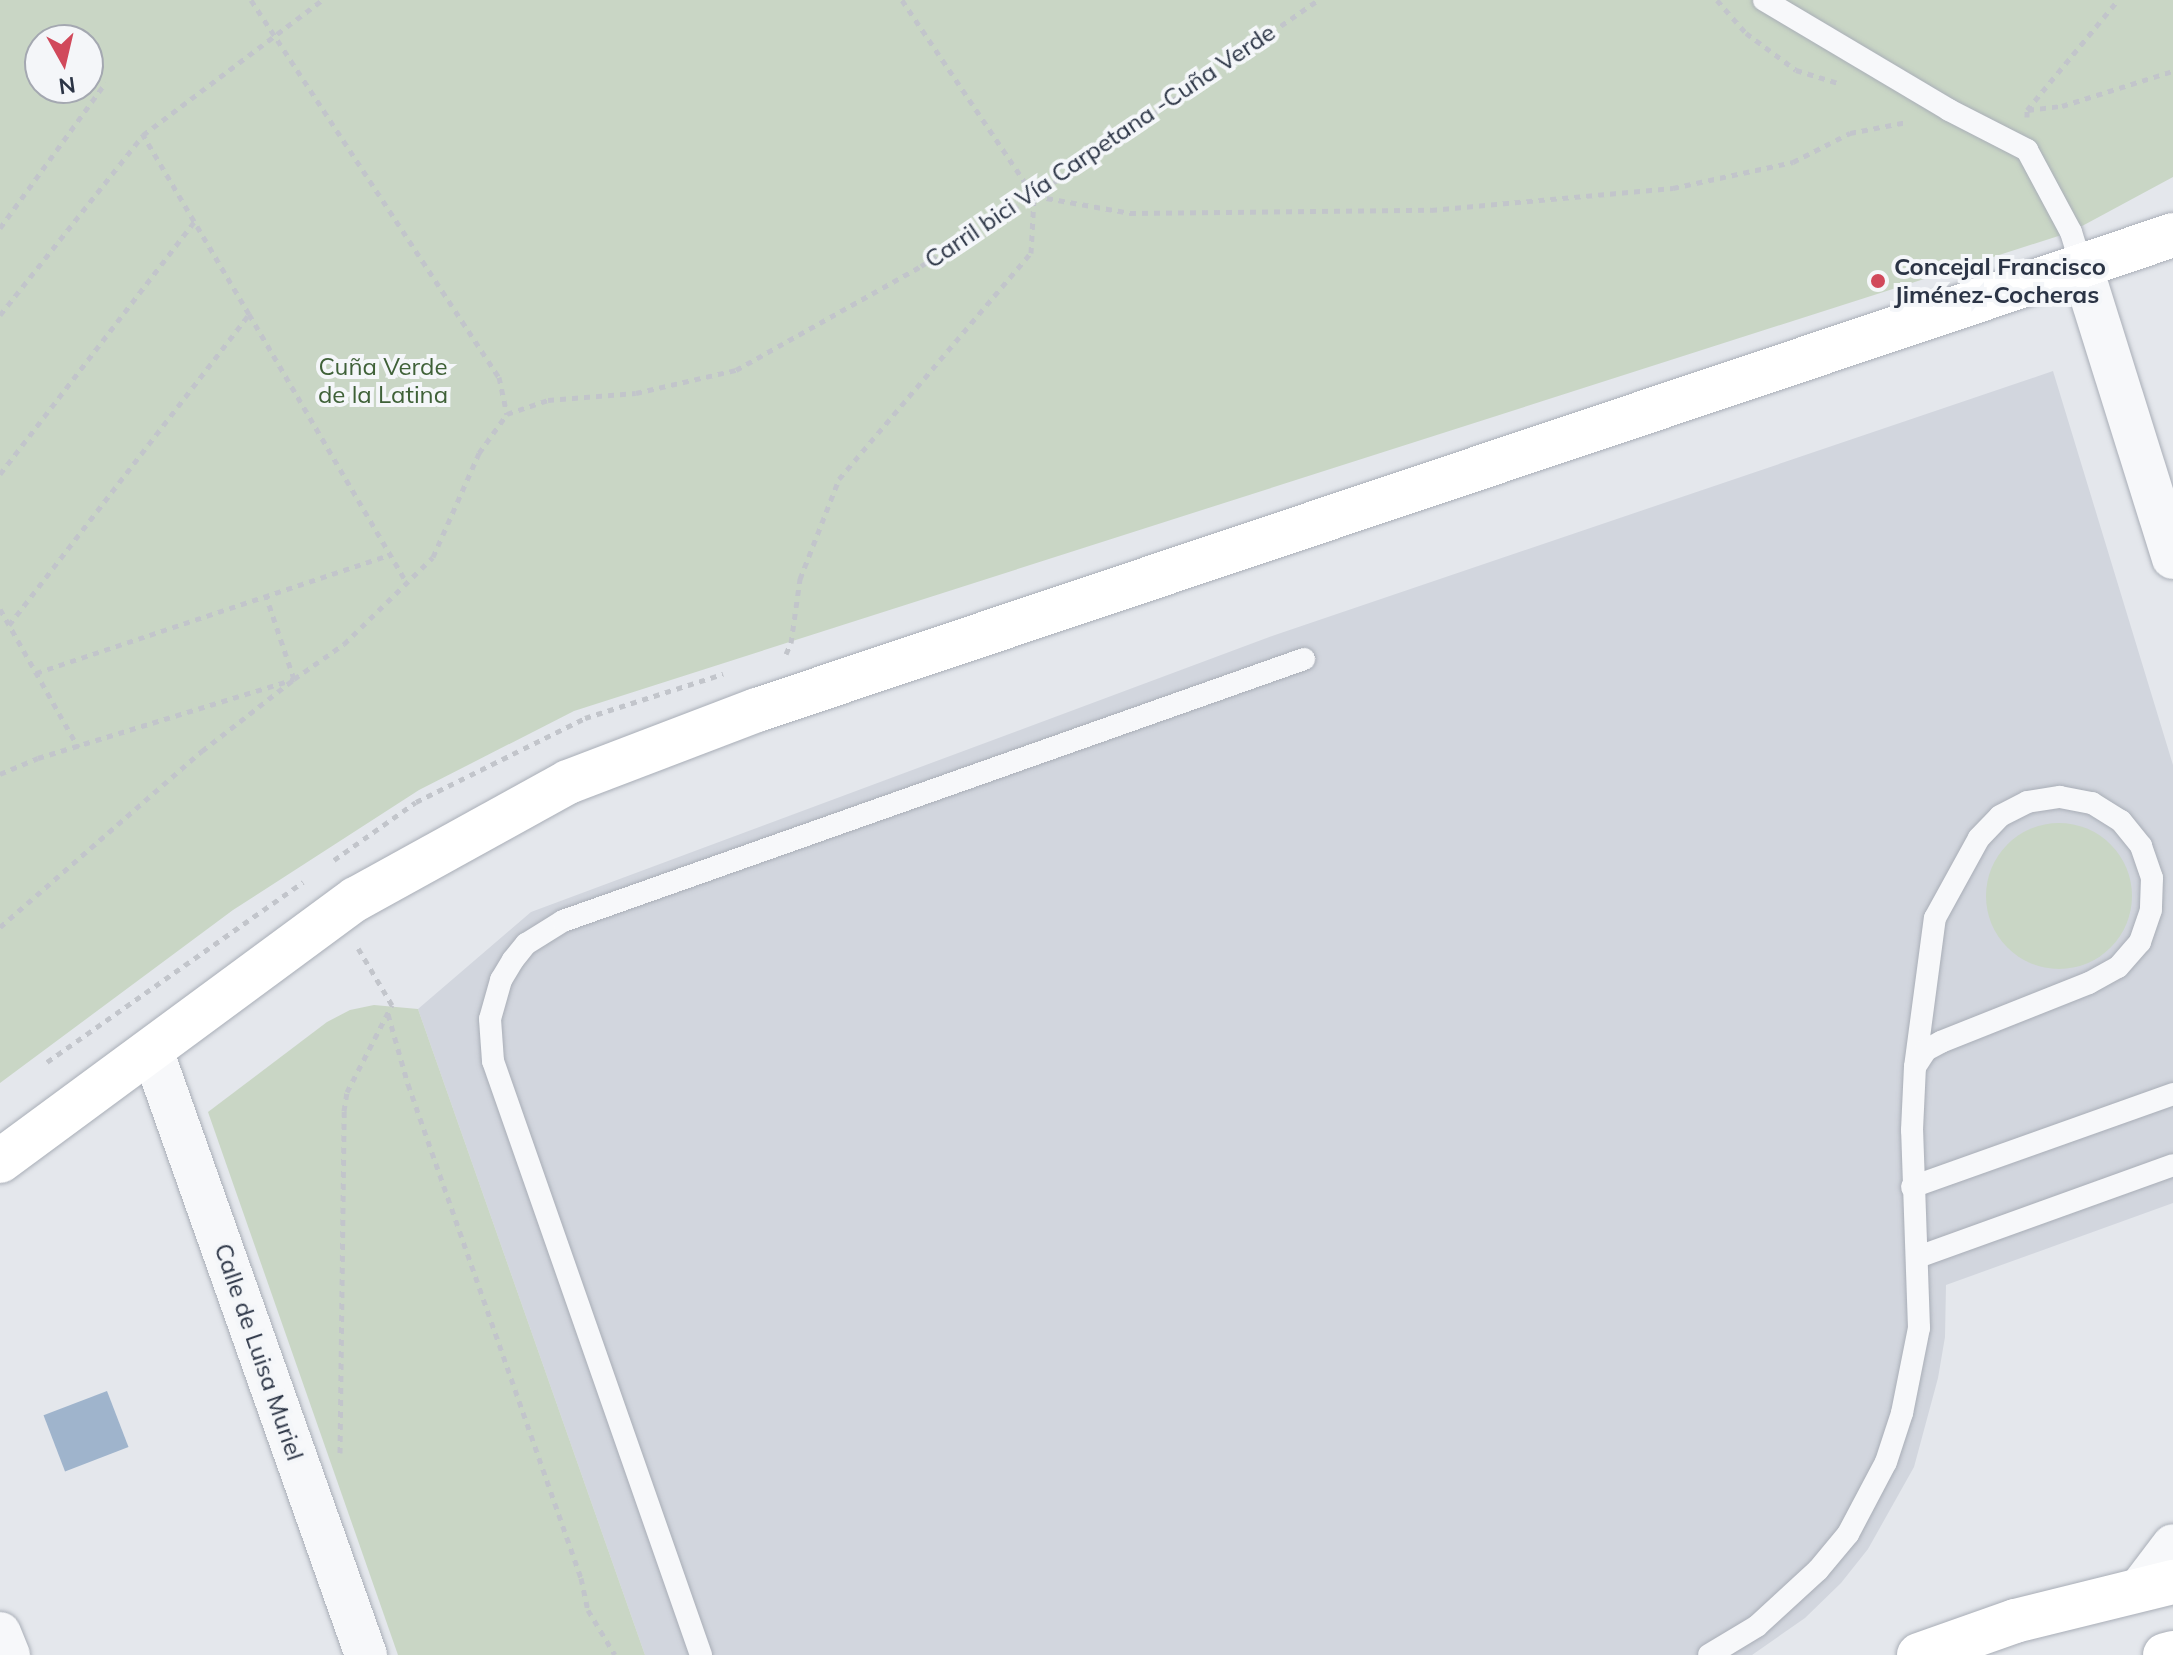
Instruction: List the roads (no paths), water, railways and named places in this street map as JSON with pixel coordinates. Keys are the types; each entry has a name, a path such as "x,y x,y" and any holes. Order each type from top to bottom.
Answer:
{"street":[{"path":"0,1161 337,913 568,782 757,710 2173,235"},
{"path":"2081,265 2173,558"},
{"name":"Calle de Luisa Muriel","path":"152,1050 366,1655"},
{"path":"1919,1655 2015,1621 2156,1586 2173,1545"},
{"path":"0,1633 9,1655"},
{"path":"2165,1655 2173,1653"}],"lane":[{"path":"1764,0 1949,110 2027,150 2071,232 2081,265"},
{"path":"701,1655 493,1061 490,1019 501,980 513,960 526,944 563,921 1304,659"},
{"path":"1709,1655 1757,1626 1818,1570 1848,1534 1886,1462 1912,1369 1919,1328 1918,1257 1912,1187 1915,1067 1935,918 1979,838 2000,816 2027,802 2060,797 2092,803 2121,821 2141,846 2152,878 2151,910 2140,942 2108,972 1941,1042 1926,1050 1915,1067"},
{"path":"1912,1187 2173,1094"},
{"path":"1918,1257 2173,1165"}],"water":[{"path":"107,1391 129,1447 65,1471 44,1415"}],"place":[{"name":"Concejal Francisco Jiménez-Cocheras","path":"1878,281"}],"park label":[{"name":"Cuña Verde de la Latina","path":"383,381"}]}
